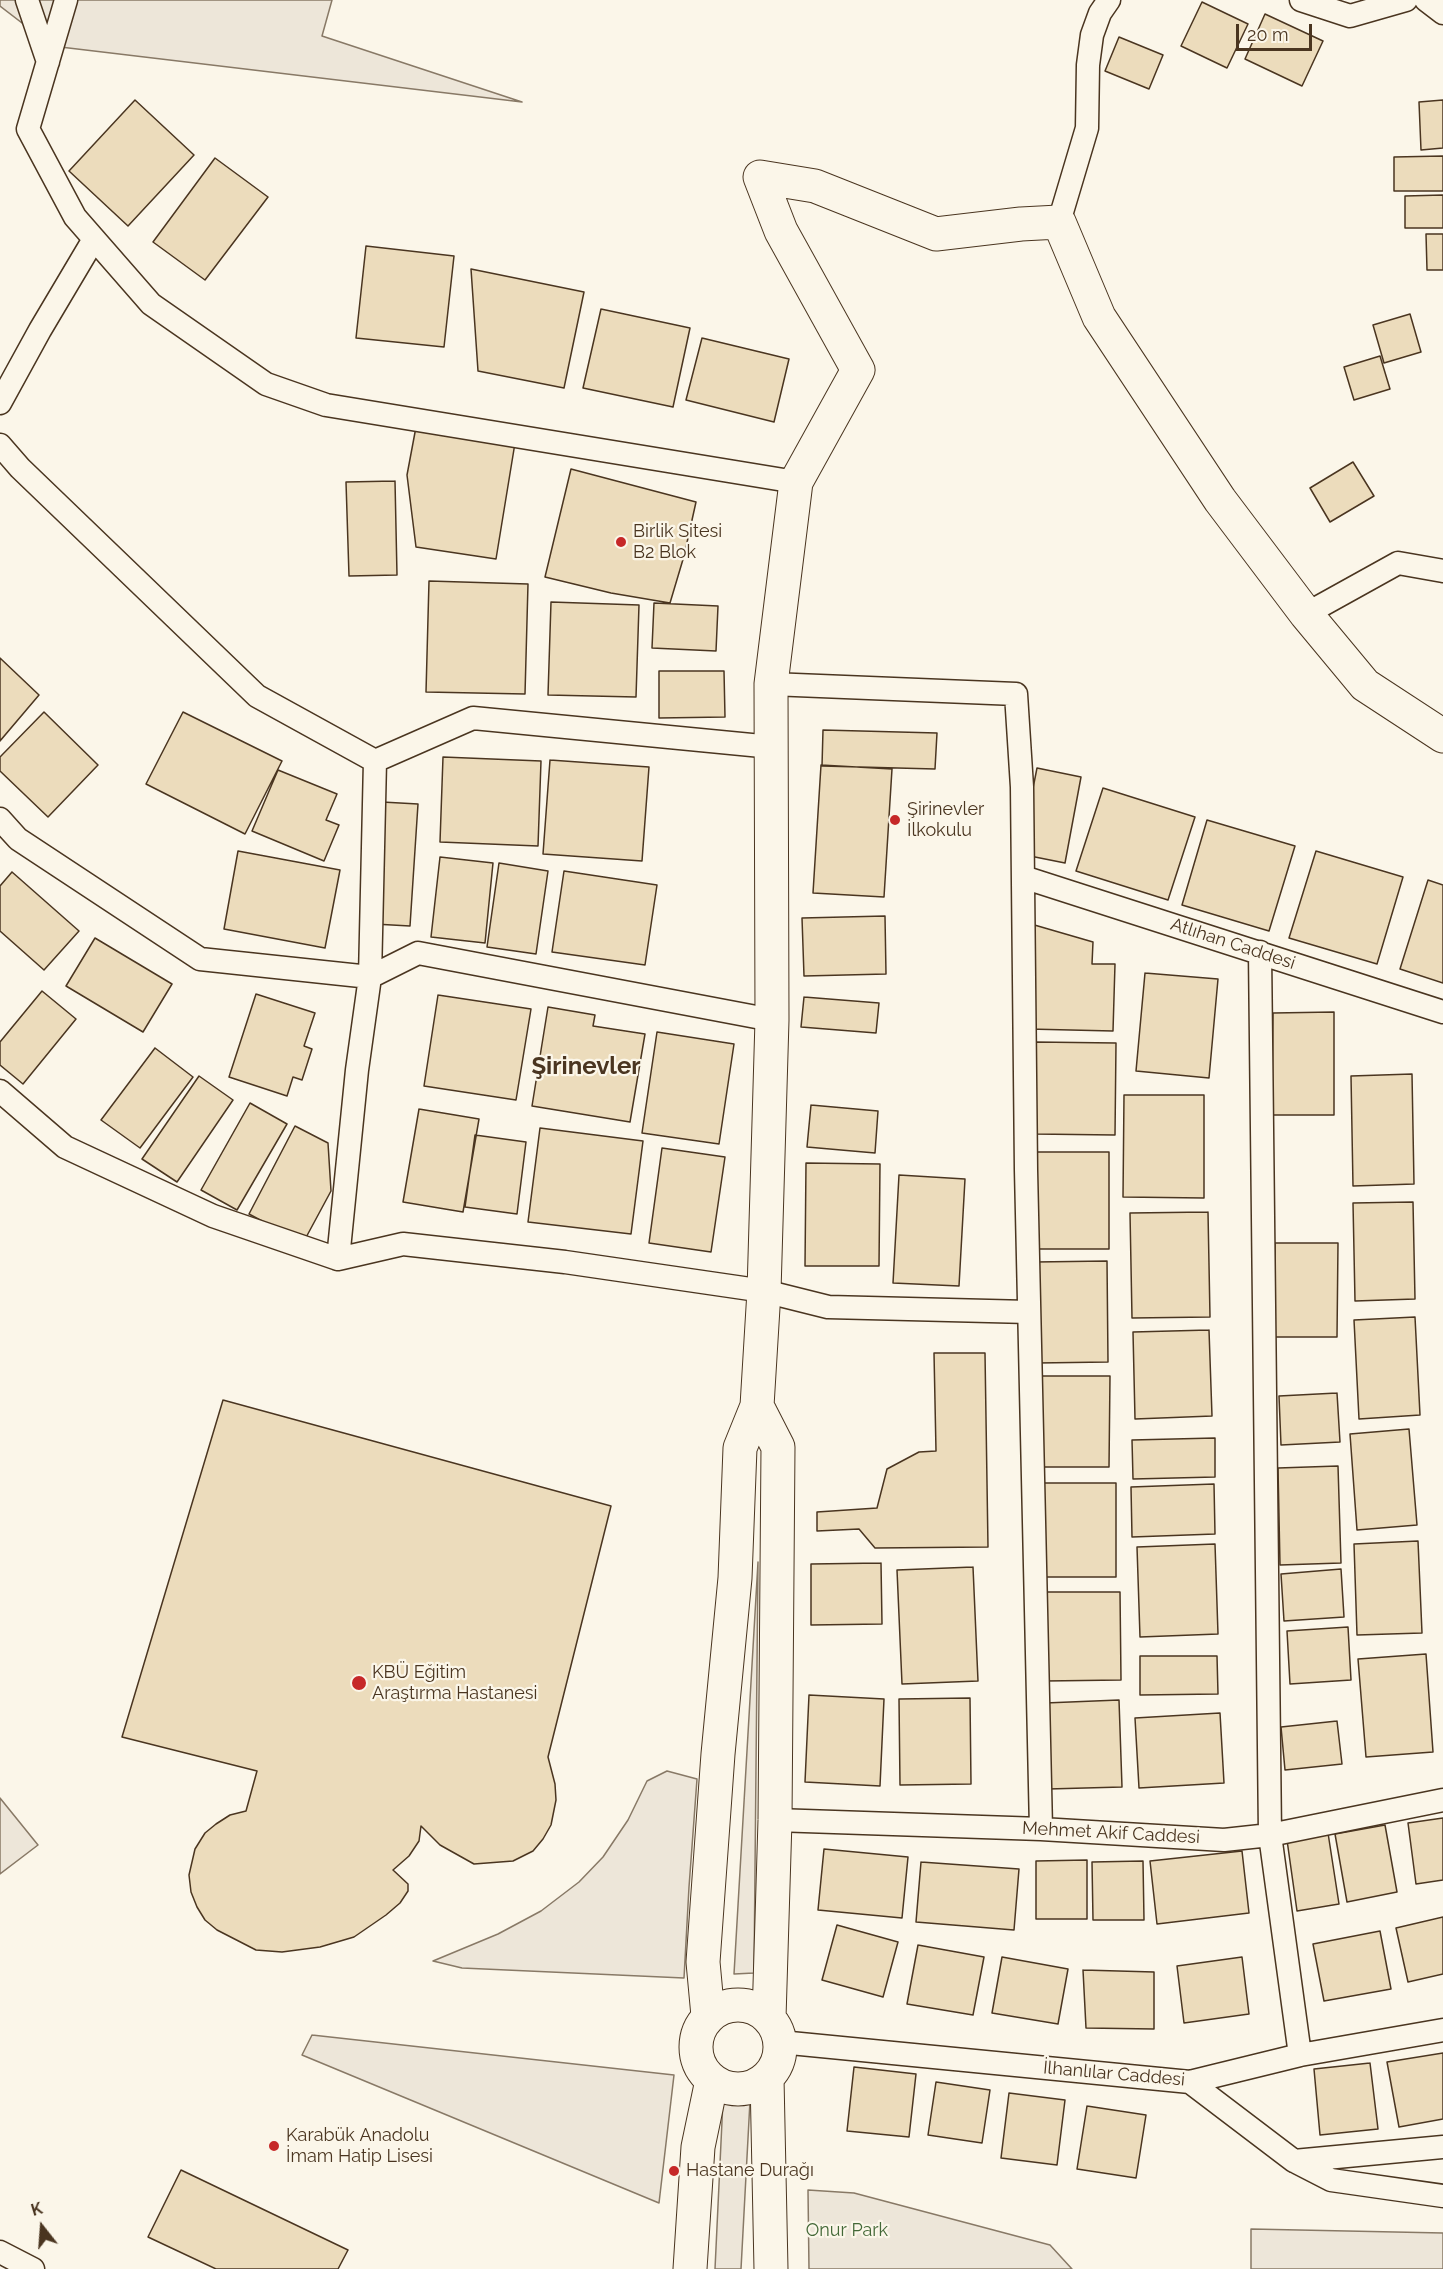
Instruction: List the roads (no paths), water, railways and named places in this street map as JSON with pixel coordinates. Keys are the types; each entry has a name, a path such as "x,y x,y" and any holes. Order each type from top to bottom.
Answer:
{"street":[{"path":"27,0 48,62"},
{"path":"66,0 28,129 75,217 152,304 266,384 326,405 796,482"},
{"path":"1108,0 1100,13 1092,35 1088,66 1087,128 1059,222 1099,317 1220,500 1306,614 1365,685 1443,736"},
{"path":"1301,0 1350,16 1406,0"},
{"path":"1426,0 1443,13"},
{"path":"708,2016 704,1962 718,1754 735,1578 740,1448 757,1406 764,1292 772,1020 771,684 796,482 858,370 781,231 760,177 815,186 936,234 1059,222"},
{"path":"0,403 94,239"},
{"path":"0,445 20,468 257,696 375,761"},
{"path":"1306,614 1398,563 1443,571"},
{"path":"771,684 1016,694 1022,787 1026,1170 1041,1829"},
{"path":"375,761 473,718 772,747"},
{"path":"338,1259 357,1070 370,977 375,761"},
{"path":"0,819 18,839 200,959 370,977 418,953 772,1020"},
{"name":"Atlıhan Caddesi","path":"1023,877 1443,1012"},
{"path":"1260,952 1270,1835 1300,2055"},
{"path":"0,1091 64,1147 213,1216 338,1259 403,1244 565,1262 764,1292 828,1306 1029,1312"},
{"path":"757,1406 778,1447 775,2030 780,2055 767,2078 757,2085 746,2088 734,2089 722,2086 712,2080 698,2062 695,2050 700,2026 708,2016 726,2006 746,2005 759,2009 775,2030"},
{"name":"Mehmet Akif Caddesi","path":"775,1820 1041,1829 1224,1840 1270,1835 1443,1800"},
{"name":"İlhanlılar Caddesi","path":"775,2030 1190,2082 1300,2055 1443,2030"},
{"path":"767,2078 771,2269"},
{"path":"690,2269 698,2147 712,2080"},
{"path":"1190,2082 1294,2161 1331,2180 1443,2196"},
{"path":"1294,2161 1443,2147"},
{"path":"0,2252 33,2269"}],"place":[{"name":"Birlik Sitesi B2 Blok","path":"621,542"},
{"name":"Şirinevler İlkokulu","path":"895,820"},
{"name":"KBÜ Eğitim Araştırma Hastanesi","path":"359,1683"},
{"name":"Karabük Anadolu İmam Hatip Lisesi","path":"274,2146"},
{"name":"Hastane Durağı","path":"674,2171"}],"district":[{"name":"Şirinevler","path":"586,1067"}],"park label":[{"name":"Onur Park","path":"847,2231"}]}
